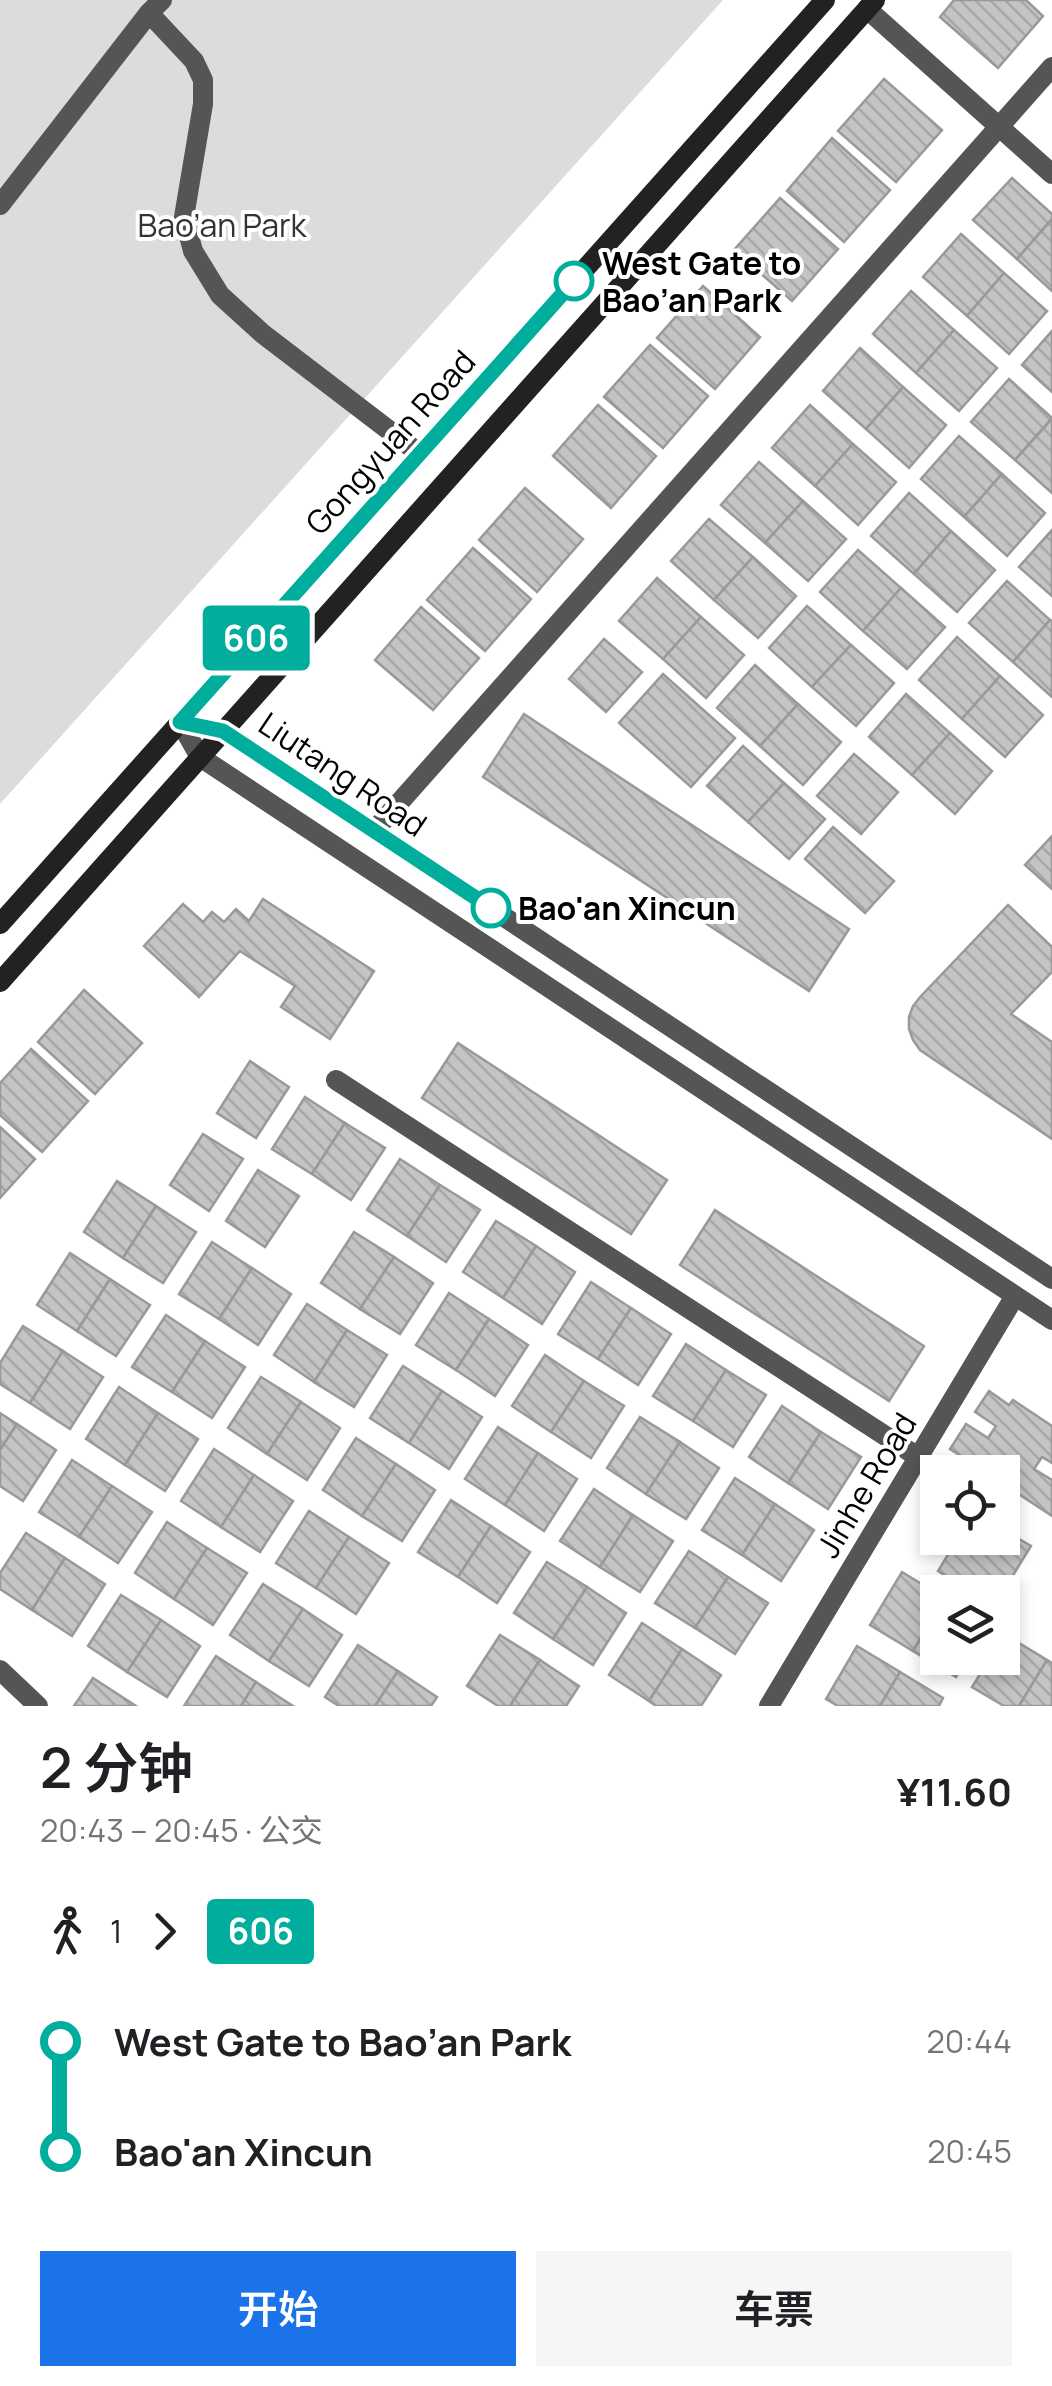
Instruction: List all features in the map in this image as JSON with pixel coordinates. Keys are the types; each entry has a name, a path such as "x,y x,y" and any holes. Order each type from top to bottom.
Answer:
{"main road":[{"name":"Gongyuan Road","path":"0,924 825,0"},
{"name":"Gongyuan Road","path":"0,982 871,4"}],"street":[{"path":"871,4 1052,174"},
{"path":"0,205 156,6 203,80 203,104 184,217 193,252 220,296 263,334 420,454"},
{"path":"374,831 1052,67"},
{"name":"Liutang Road","path":"180,722 223,731 1052,1278"},
{"name":"Liutang Road","path":"180,722 200,757 1052,1320"},
{"path":"336,1080 918,1457"},
{"name":"Jinhe Road","path":"769,1706 1015,1296"},
{"path":"0,1670 38,1706"}],"green space":[{"name":"Bao’an Park","path":"0,0 723,0 0,804"}],"building":[{"path":"954,0 1026,0 1043,16 998,68 940,17"},
{"path":"884,79 942,130 896,182 838,131"},
{"path":"832,138 890,190 844,242 787,191"},
{"path":"1012,178 1052,214 1052,219 1017,259 973,220"},
{"path":"780,198 838,249 792,301 734,250"},
{"path":"1052,219 1052,291 1017,259"},
{"path":"961,234 1004,273 967,316 923,277"},
{"path":"1004,273 1047,311 1009,354 967,316"},
{"path":"703,286 760,337 715,389 657,338"},
{"path":"911,291 954,330 916,373 873,334"},
{"path":"954,330 997,368 959,411 916,373"},
{"path":"1052,331 1052,392 1022,365"},
{"path":"650,345 708,396 663,448 604,397"},
{"path":"860,348 903,387 866,429 823,391"},
{"path":"1009,379 1052,418 1015,460 971,422"},
{"path":"903,387 946,425 909,468 866,429"},
{"path":"598,405 656,456 611,508 553,456"},
{"path":"810,405 853,444 815,486 772,448"},
{"path":"1052,419 1052,493 1015,460"},
{"path":"959,436 1002,474 964,517 921,479"},
{"path":"853,444 896,482 858,525 815,486"},
{"path":"759,462 803,501 765,543 721,505"},
{"path":"1002,474 1045,513 1007,556 964,517"},
{"path":"525,488 583,539 537,592 479,540"},
{"path":"909,493 951,531 914,574 871,536"},
{"path":"803,501 846,539 808,581 765,543"},
{"path":"709,519 753,557 714,600 671,561"},
{"path":"1052,530 1052,596 1019,567"},
{"path":"951,531 995,570 957,612 914,574"},
{"path":"473,548 531,599 485,651 427,600"},
{"path":"858,550 901,588 863,631 820,592"},
{"path":"753,557 796,596 758,638 714,600"},
{"path":"657,578 701,617 663,659 619,621"},
{"path":"1007,581 1050,620 1013,662 969,623"},
{"path":"901,588 945,627 907,669 863,631"},
{"path":"807,606 851,645 812,687 769,648"},
{"path":"421,607 479,658 433,710 375,660"},
{"path":"701,617 744,655 706,698 663,659"},
{"path":"1052,621 1052,697 1013,662"},
{"path":"957,637 1000,676 962,719 919,680"},
{"path":"604,639 642,672 606,712 569,679"},
{"path":"851,645 894,683 856,726 812,687"},
{"path":"755,665 798,704 760,746 717,708"},
{"path":"663,674 735,738 691,787 619,723"},
{"path":"1000,676 1043,715 1005,757 962,719"},
{"path":"906,694 950,733 912,775 869,737"},
{"path":"798,704 841,742 803,785 760,746"},
{"path":"524,714 849,929 809,991 483,777"},
{"path":"950,733 992,771 955,814 912,775"},
{"path":"743,746 784,783 748,822 707,786"},
{"path":"854,754 898,792 861,834 817,796"},
{"path":"784,783 825,819 789,859 748,822"},
{"path":"833,827 894,881 865,913 805,859"},
{"path":"1052,836 1052,889 1025,865"},
{"path":"263,899 374,971 330,1039 281,1007 295,986 240,951 199,997 144,946 183,904 203,922 212,912 224,922 236,909 249,921"},
{"path":"1008,905 1052,947 1052,972 1011,1014 1052,1042 1052,1139 920,1050 909,1029 913,1006"},
{"path":"84,990 142,1043 95,1094 38,1042"},
{"path":"458,1043 667,1180 631,1234 422,1098"},
{"path":"31,1049 88,1101 42,1152 0,1115 0,1083"},
{"path":"250,1061 289,1087 256,1138 217,1113"},
{"path":"305,1097 345,1123 312,1174 272,1149"},
{"path":"345,1123 385,1148 351,1200 312,1174"},
{"path":"0,1127 35,1159 0,1198"},
{"path":"203,1134 243,1159 209,1211 170,1185"},
{"path":"400,1159 440,1185 407,1236 367,1210"},
{"path":"258,1170 299,1196 265,1247 226,1221"},
{"path":"117,1181 156,1206 123,1258 84,1232"},
{"path":"440,1185 480,1210 446,1262 407,1236"},
{"path":"156,1206 196,1232 163,1283 123,1258"},
{"path":"715,1210 924,1346 889,1401 680,1265"},
{"path":"496,1221 536,1246 503,1298 463,1272"},
{"path":"354,1232 394,1257 360,1309 321,1283"},
{"path":"212,1242 252,1268 219,1319 179,1294"},
{"path":"536,1246 575,1272 542,1324 503,1298"},
{"path":"70,1253 110,1279 77,1331 37,1305"},
{"path":"394,1257 433,1283 400,1334 360,1309"},
{"path":"252,1268 291,1294 258,1345 219,1319"},
{"path":"110,1279 150,1305 116,1356 77,1331"},
{"path":"591,1282 631,1308 598,1359 558,1334"},
{"path":"449,1293 489,1319 456,1370 416,1345"},
{"path":"307,1304 347,1330 314,1382 274,1355"},
{"path":"631,1308 671,1334 638,1385 598,1359"},
{"path":"166,1315 205,1341 172,1392 132,1367"},
{"path":"489,1319 528,1345 495,1396 456,1370"},
{"path":"23,1326 63,1351 30,1403 0,1384 0,1363"},
{"path":"347,1330 387,1355 354,1407 314,1382"},
{"path":"205,1341 245,1367 212,1418 172,1392"},
{"path":"686,1344 726,1370 693,1421 653,1396"},
{"path":"63,1351 103,1377 70,1429 30,1403"},
{"path":"545,1355 584,1381 551,1432 512,1406"},
{"path":"403,1366 442,1391 409,1443 370,1418"},
{"path":"726,1370 766,1395 733,1447 693,1421"},
{"path":"261,1377 301,1402 267,1454 228,1428"},
{"path":"584,1381 624,1406 591,1458 551,1432"},
{"path":"119,1387 158,1413 125,1465 86,1439"},
{"path":"442,1391 482,1417 449,1469 409,1443"},
{"path":"989,1391 1009,1405 1013,1400 1052,1426 1052,1463 1042,1457 1034,1469 1052,1480 1052,1516 1020,1495 1020,1455 959,1455 950,1449 966,1424 988,1438 996,1426 975,1412"},
{"path":"301,1402 340,1428 307,1480 267,1454"},
{"path":"782,1406 821,1432 788,1483 749,1457"},
{"path":"0,1413 17,1424 0,1450"},
{"path":"158,1413 198,1439 165,1491 125,1465"},
{"path":"640,1417 680,1442 646,1494 607,1468"},
{"path":"17,1424 56,1450 23,1501 0,1486 0,1450"},
{"path":"498,1427 538,1453 505,1505 465,1479"},
{"path":"821,1432 861,1457 828,1509 788,1483"},
{"path":"356,1438 396,1464 362,1516 323,1490"},
{"path":"680,1442 719,1468 686,1519 646,1494"},
{"path":"214,1449 254,1475 221,1527 181,1501"},
{"path":"538,1453 577,1479 544,1531 505,1505"},
{"path":"72,1460 112,1486 79,1537 39,1512"},
{"path":"396,1464 435,1490 402,1541 362,1516"},
{"path":"254,1475 293,1501 260,1552 221,1527"},
{"path":"735,1478 775,1504 742,1555 702,1530"},
{"path":"112,1486 152,1512 118,1563 79,1537"},
{"path":"594,1489 633,1515 600,1567 560,1541"},
{"path":"451,1500 491,1526 458,1577 418,1552"},
{"path":"775,1504 814,1530 781,1581 742,1555"},
{"path":"309,1511 349,1537 316,1588 276,1563"},
{"path":"633,1515 673,1541 640,1592 600,1567"},
{"path":"167,1522 207,1548 174,1599 135,1573"},
{"path":"491,1526 530,1552 497,1603 458,1577"},
{"path":"26,1533 65,1558 32,1610 0,1589 0,1573"},
{"path":"349,1537 389,1563 356,1614 316,1588"},
{"path":"1020,1540 1031,1546 1013,1575 944,1575 938,1571 948,1555 1020,1555"},
{"path":"207,1548 247,1573 213,1625 174,1599"},
{"path":"689,1551 728,1577 695,1628 655,1603"},
{"path":"65,1558 105,1584 72,1636 32,1610"},
{"path":"547,1562 587,1587 553,1639 514,1613"},
{"path":"902,1572 920,1583 920,1640 913,1651 870,1625"},
{"path":"728,1577 768,1603 735,1654 695,1628"},
{"path":"263,1584 303,1609 269,1661 230,1635"},
{"path":"587,1587 626,1613 593,1665 553,1639"},
{"path":"121,1595 161,1620 127,1672 88,1646"},
{"path":"303,1609 342,1635 309,1686 269,1661"},
{"path":"161,1620 200,1646 167,1697 127,1672"},
{"path":"642,1623 682,1649 649,1701 609,1675"},
{"path":"500,1635 540,1660 510,1706 498,1706 467,1686"},
{"path":"1020,1644 1047,1660 1019,1706 1004,1706 972,1687 979,1675 1020,1675"},
{"path":"358,1645 398,1671 375,1706 339,1706 325,1697"},
{"path":"857,1646 900,1672 880,1706 838,1706 826,1699"},
{"path":"682,1649 721,1675 701,1706 656,1706 649,1701"},
{"path":"216,1656 256,1682 241,1706 184,1706"},
{"path":"540,1660 579,1686 566,1706 510,1706"},
{"path":"1047,1660 1052,1663 1052,1706 1019,1706"},
{"path":"398,1671 437,1697 431,1706 375,1706"},
{"path":"900,1672 943,1698 939,1706 880,1706"},
{"path":"93,1678 136,1706 74,1706"},
{"path":"256,1682 293,1706 241,1706"}],"bus line":[{"name":"606","path":"491,908 223,731 180,722 574,281"}],"place":[{"name":"West Gate to Bao’an Park","path":"574,281"},
{"name":"Bao'an Xincun","path":"491,908"}]}
